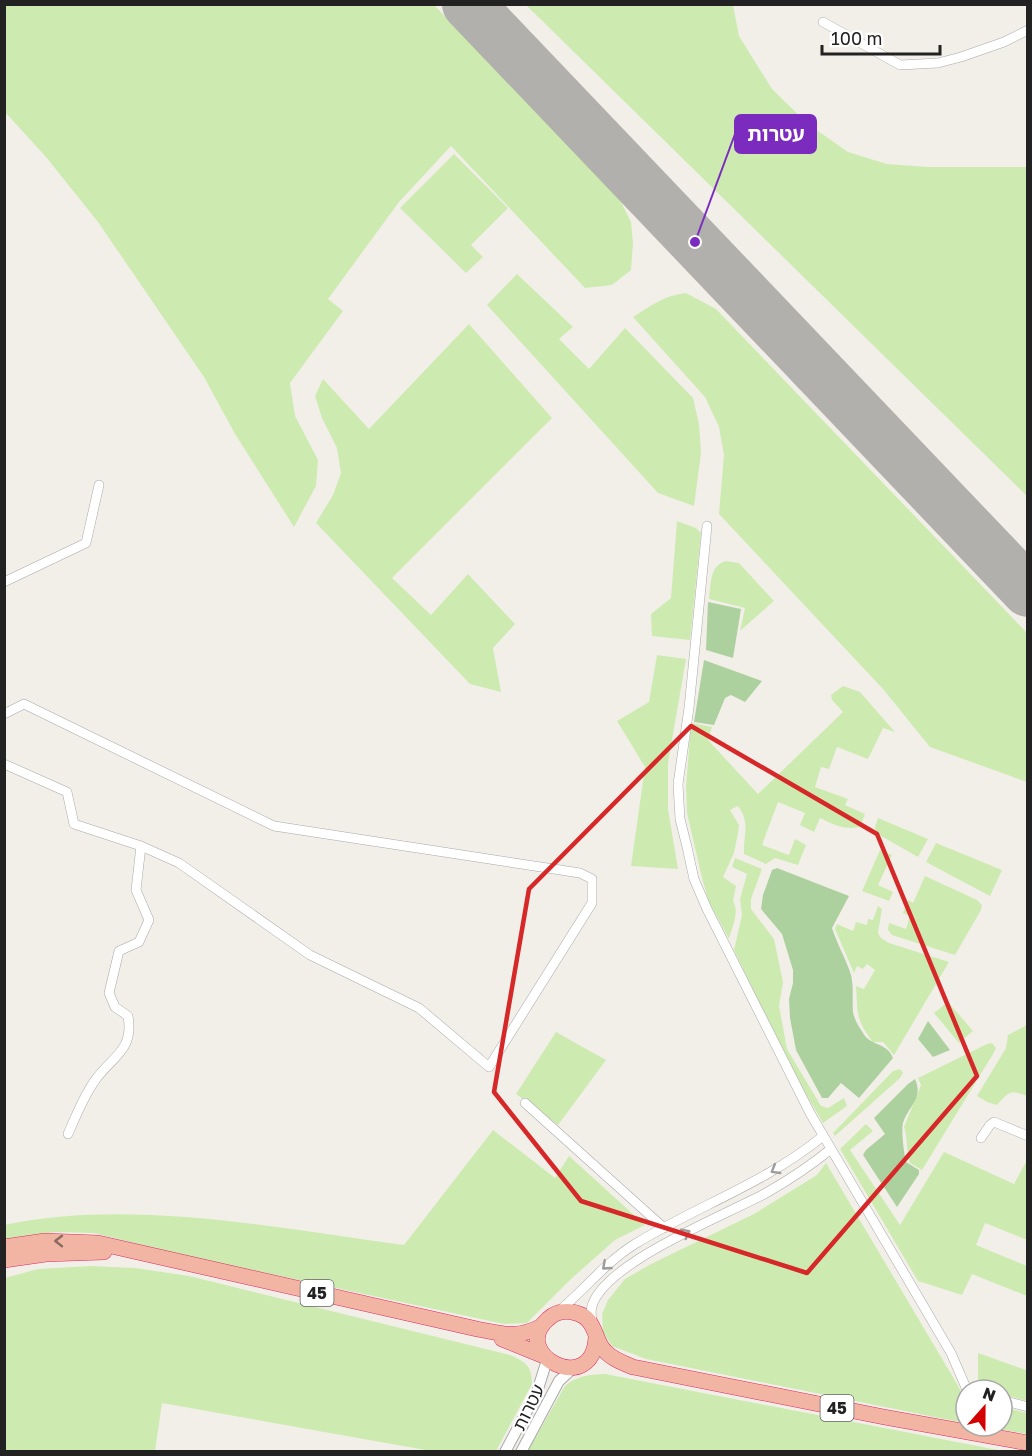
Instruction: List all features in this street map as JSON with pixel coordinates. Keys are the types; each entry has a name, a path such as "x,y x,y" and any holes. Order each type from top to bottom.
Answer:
{"highway":[{"name":"45","path":"4,1247 45,1241 69,1240 98,1243 477,1329 514,1335 524,1334 542,1326 557,1313 573,1312 581,1315 594,1332 600,1346 611,1356 633,1367 954,1426"},
{"name":"45","path":"4,1260 46,1254 116,1252 157,1257"},
{"path":"542,1326 539,1341 545,1358"},
{"name":"45","path":"477,1329 545,1358 559,1367 609,1365 647,1370"},
{"path":"578,1366 593,1352 594,1332"},
{"name":"45","path":"1007,1438 1028,1443"}],"street":[{"path":"823,22 900,65 938,63 961,57 1004,42 1028,30"},
{"path":"4,582 86,543 99,485"},
{"path":"707,526 689,708 678,784 680,819 694,879 810,1113 951,1353 962,1378"},
{"path":"4,714 24,704 274,826 580,873 592,879 592,903 489,1067 419,1008 310,955 180,862 141,846 74,824 67,792 4,764"},
{"path":"68,1134 95,1079 124,1050 130,1025 128,1016 115,1007 109,993 119,951 139,942 149,920 136,890 141,846"},
{"path":"525,1103 664,1228"},
{"path":"981,1138 994,1122 1028,1136"},
{"path":"557,1313 619,1255 664,1228 764,1177 794,1159 823,1136"},
{"path":"594,1332 591,1314 595,1299 627,1267 655,1249 777,1186 831,1149"},
{"name":"עטרות","path":"505,1452 537,1392 545,1358"},
{"name":"עטרות","path":"521,1452 559,1381 578,1366"}],"highlighted area":[{"path":"691,726 877,834 977,1076 807,1273 581,1201 494,1092 529,889"}],"green space":[{"path":"5,4 434,5 618,196 631,222 633,243 631,270 612,285 585,288 451,146 399,202 328,299 343,311 290,383 295,416 318,460 316,486 294,527 235,434 204,377 98,222 46,157 5,112"},
{"path":"526,5 733,5 739,36 772,89 808,124 848,152 887,164 927,167 1027,167 1027,496"},
{"path":"454,154 508,208 471,245 483,257 466,273 400,208"},
{"path":"517,274 573,327 559,339 589,369 625,328 693,398 699,424 701,453 694,506 658,493 487,305"},
{"path":"686,293 716,309 1027,633 1027,782 930,747 883,689 719,514 724,455 719,427 705,397 633,317 664,299"},
{"path":"469,324 552,418 392,578 431,615 468,574 515,624 493,648 501,692 470,684 316,523 333,495 341,473 337,448 322,418 315,396 323,379 369,429"},
{"path":"677,521 696,528 701,533 690,640 652,636 651,614 671,598"},
{"path":"726,561 739,563 774,601 740,631 745,608 709,599 714,571 720,563"},
{"path":"708,602 741,609 733,658 706,650"},
{"path":"657,655 686,659 668,763 668,809 678,869 631,866 645,767 617,721 649,702"},
{"path":"704,660 762,681 745,702 731,695 725,698 714,725 694,722"},
{"path":"843,686 860,692 895,732 883,728 868,759 837,747 829,769 821,767 815,787 848,799 845,805 865,814 860,827 839,826 820,818 814,832 800,825 805,813 778,802 762,845 789,855 795,839 806,845 798,865 775,858 766,864 744,854 746,829 744,818 738,806 730,810 739,825 734,853 723,877 736,886 733,901 736,915 729,939 709,902 687,813 686,787 691,723 712,727 708,740 758,794 843,712 832,700 831,695"},
{"path":"878,818 928,839 918,857 876,833"},
{"path":"936,843 1002,870 990,896 926,862"},
{"path":"880,850 892,855 878,885 893,892 889,901 862,891"},
{"path":"735,858 762,869 751,899 751,909 774,939 783,982 779,1006 787,1049 821,1106 828,1108 844,1098 847,1106 823,1123 793,1072 734,950 742,915 740,899 747,874 732,867"},
{"path":"777,868 849,896 832,928 851,975 854,1015 866,1037 887,1049 893,1058 859,1098 841,1083 828,1098 822,1098 796,1050 789,999 793,970 782,934 761,909 763,895 772,870"},
{"path":"925,876 977,900 982,905 955,955 892,935 888,930 889,923 906,929 910,916 903,913 908,900 913,903"},
{"path":"878,906 882,909 878,933 881,938 889,943 949,962 894,1055 883,1042 873,1042 858,1015 856,986 864,989 875,970 867,964 863,969 857,966 854,973 835,929 837,924 853,931 856,922 867,925 868,919 873,920"},
{"path":"948,1002 973,1031 959,1043 934,1013"},
{"path":"928,1021 950,1050 933,1057 918,1039"},
{"path":"1027,1025 1027,1096 1013,1092 997,1105 977,1096 1006,1048 1008,1035"},
{"path":"556,1032 606,1060 558,1125 516,1094"},
{"path":"992,1043 996,1048 993,1054 922,1170 910,1163 904,1127 921,1085 918,1078"},
{"path":"900,1069 903,1073 900,1078 835,1136 833,1133 893,1071"},
{"path":"915,1079 918,1092 905,1117 903,1136 906,1162 919,1170 919,1174 897,1207 863,1155 885,1134 874,1118"},
{"path":"866,1124 873,1131 850,1150 900,1225 944,1152 1014,1184 1027,1160 1027,1240 985,1223 976,1245 1027,1266 1027,1296 972,1274 962,1295 918,1281 840,1149"},
{"path":"493,1130 555,1178 569,1156 645,1225 615,1240 571,1279 527,1323 504,1324 181,1255 94,1233 55,1232 5,1239 4,1225 52,1217 102,1214 204,1218 404,1245"},
{"path":"826,1163 954,1380 954,1421 646,1359 612,1346 603,1332 602,1314 608,1300 625,1279 754,1214 817,1175"},
{"path":"91,1266 135,1268 189,1276 510,1355 527,1365 531,1373 532,1384 496,1451 431,1451 162,1403 155,1451 5,1451 5,1278 38,1269"},
{"path":"978,1353 1026,1370 1027,1366 1027,1401 1014,1397 1014,1378 978,1378"},
{"path":"605,1374 1003,1451 527,1452 565,1386 589,1375"},
{"path":"1014,1410 1027,1413 1027,1434 1014,1432"}],"runway":[{"path":"468,4 1028,591"}],"place":[{"name":"עטרות","path":"695,242"}]}
